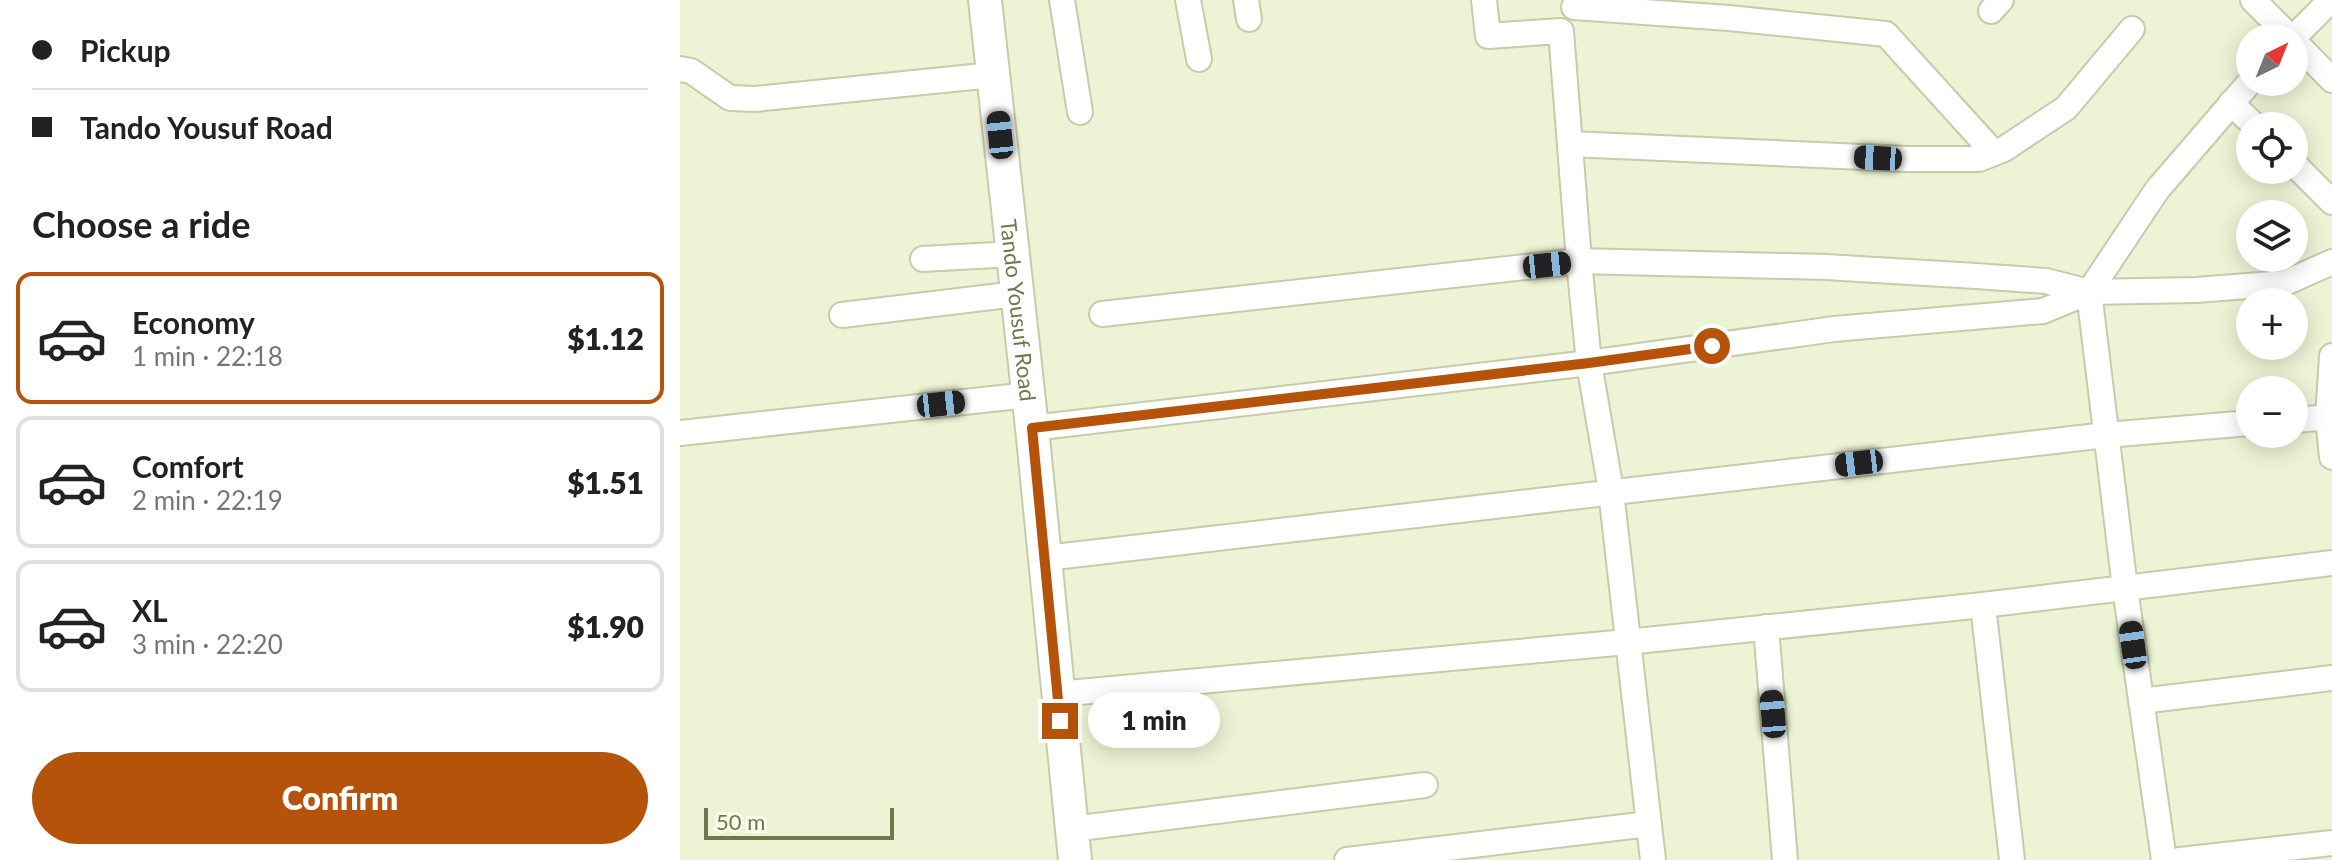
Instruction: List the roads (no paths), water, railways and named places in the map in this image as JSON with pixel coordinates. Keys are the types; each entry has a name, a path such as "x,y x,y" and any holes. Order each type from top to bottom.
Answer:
{"street":[{"name":"Tando Yousuf Road","path":"985,0 1074,844"},
{"path":"1062,0 1080,112"},
{"path":"1188,0 1199,59"},
{"path":"1484,0 1488,36 1561,31"},
{"path":"2253,0 2278,24"},
{"path":"2308,24 2331,0"},
{"path":"1653,860 1611,491 1589,363 1579,261 1561,31 1574,4 1886,34 1994,153"},
{"path":"1570,144 1907,159 1979,159 2004,149 2066,108 2132,29"},
{"path":"2308,55 2332,80"},
{"path":"680,69 691,71 730,98 755,99 993,75"},
{"path":"1032,428 1589,363 1834,329 2043,311 2089,292 2157,190 2237,96"},
{"path":"2231,103 2240,112"},
{"path":"2308,178 2332,202"},
{"path":"923,259 1013,254"},
{"path":"1102,314 1579,261 1826,267 1976,276 2046,281 2089,292 2196,290 2285,283 2332,262"},
{"path":"2089,292 2125,588 2164,860"},
{"path":"842,315 1017,294"},
{"path":"2332,356 2332,457"},
{"path":"680,433 1028,395"},
{"path":"2308,419 2330,417"},
{"path":"1046,558 2106,435 2236,424"},
{"path":"1057,694 1627,642 1983,605 2332,563"},
{"path":"1983,605 2012,860"},
{"path":"1766,627 1785,860"},
{"path":"2141,701 2332,678"},
{"path":"1074,844 1425,785"},
{"path":"1347,860 1649,824"},
{"path":"2180,860 2332,843"}]}
